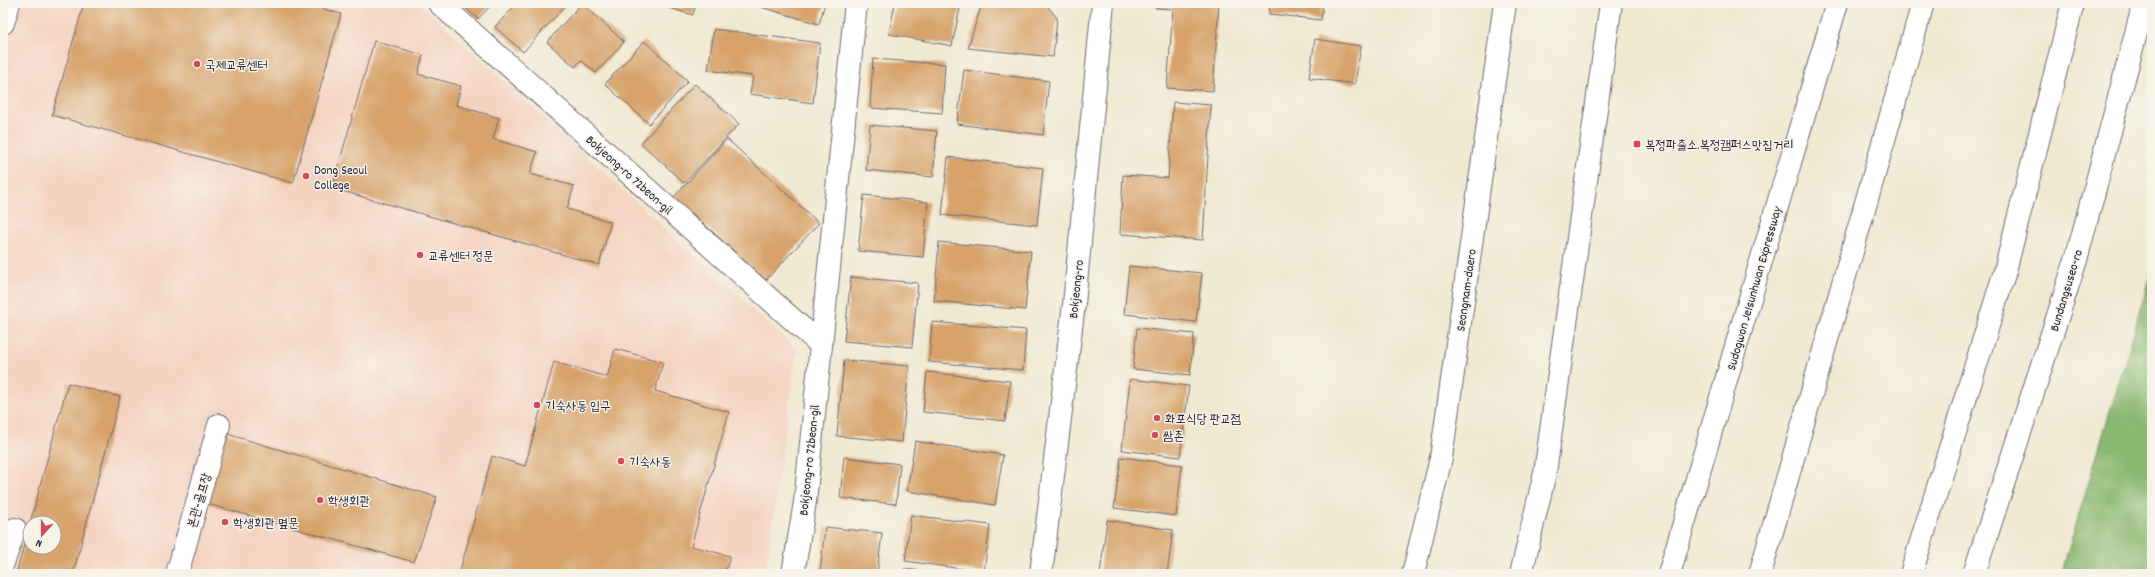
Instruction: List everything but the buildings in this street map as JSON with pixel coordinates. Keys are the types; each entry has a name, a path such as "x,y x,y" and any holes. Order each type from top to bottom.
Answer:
{"main road":[{"path":"3,23 10,3"},
{"name":"Bokjeong-ro 72beon-gil","path":"439,3 820,345"},
{"name":"Bokjeong-ro 72beon-gil","path":"793,574 804,502 856,3"},
{"name":"Bokjeong-ro","path":"1041,574 1074,304 1103,3"},
{"name":"Seongnam-daero","path":"1413,574 1442,458 1505,3"},
{"path":"1520,574 1545,472 1611,3"},
{"name":"Sudogwon Je1sunhwan Expressway","path":"1669,574 1838,3"},
{"path":"1760,574 1923,3"},
{"path":"1911,574 2005,271 2073,3"},
{"name":"Bundangsuseo-ro","path":"1974,574 2076,260 2144,3"},
{"name":"본관-골프장","path":"176,574 219,425"},
{"path":"3,563 15,529"}],"shaded area":[{"name":"Dong Seoul College","path":"3,3 419,3 797,350 765,574 3,574"}],"green space":[{"path":"2152,272 2152,574 2061,574"}],"place":[{"name":"국제교류센터","path":"197,64"},
{"name":"복정파출소.복정캠퍼스맛집거리","path":"1637,144"},
{"name":"Dong Seoul College","path":"306,176"},
{"name":"교류센터 정문","path":"420,255"},
{"name":"기숙사동 입구","path":"537,405"},
{"name":"화포식당 판교점","path":"1157,418"},
{"name":"쌈촌","path":"1155,435"},
{"name":"기숙사동","path":"621,461"},
{"name":"학생회관","path":"320,500"},
{"name":"학생회관 몊문","path":"225,522"}]}
